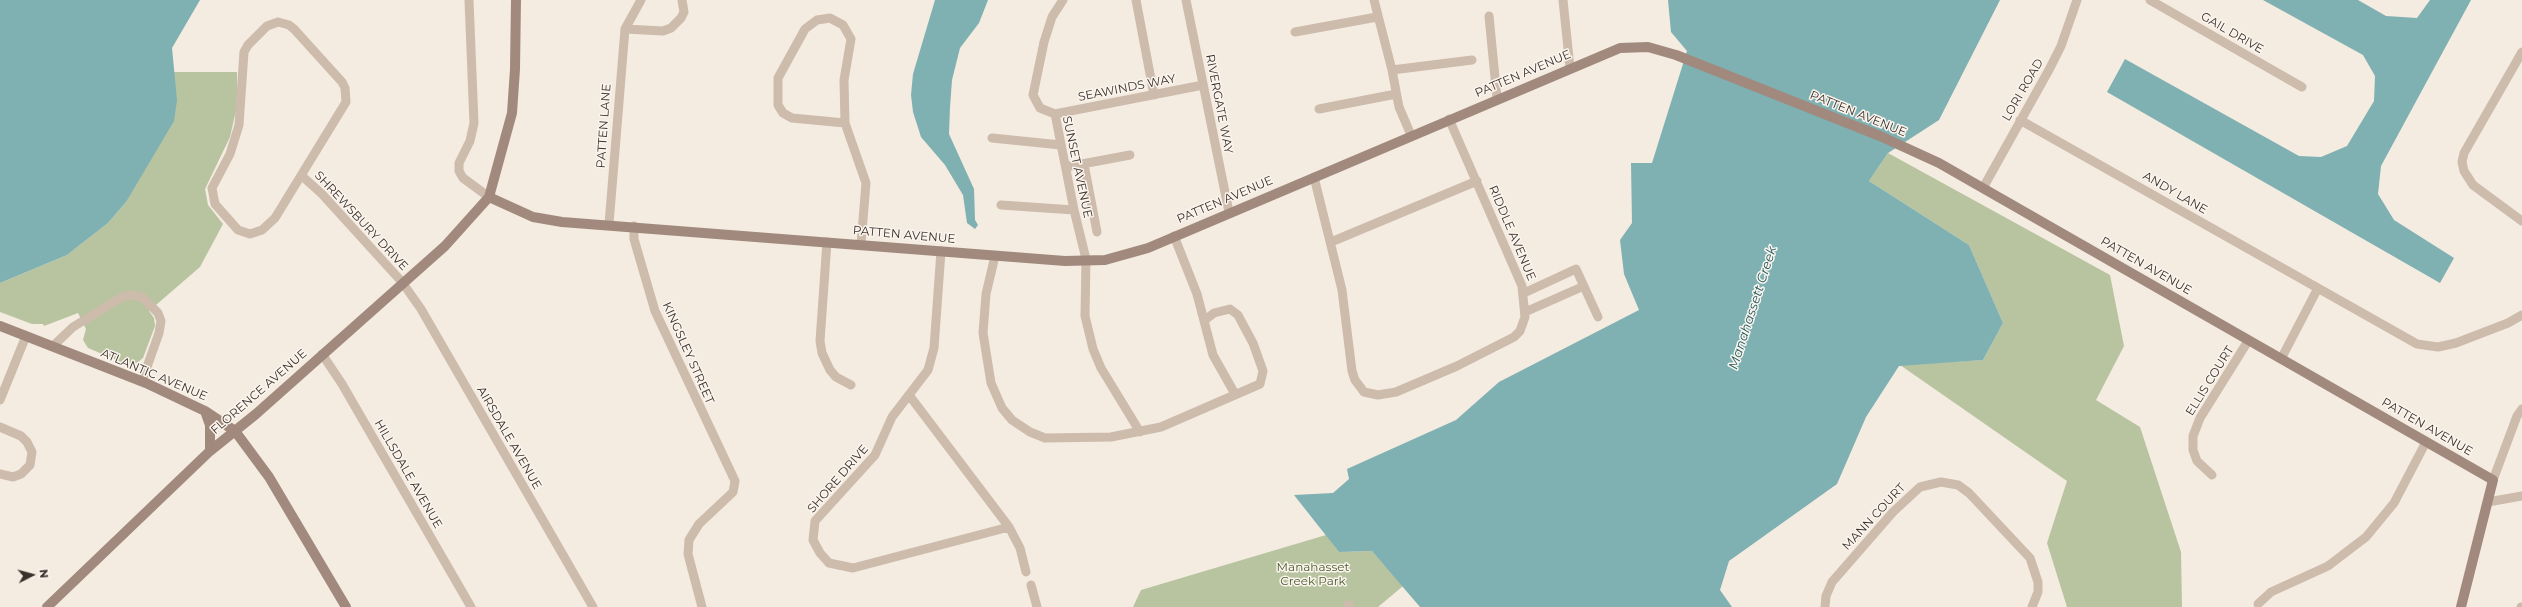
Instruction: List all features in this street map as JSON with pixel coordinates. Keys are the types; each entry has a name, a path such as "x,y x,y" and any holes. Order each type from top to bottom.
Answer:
{"street":[{"path":"469,0 474,122 472,137 460,163 460,171 463,178 489,197 512,113 515,69 516,0"},
{"name":"PATTEN LANE","path":"609,224 625,29 641,0"},
{"path":"625,29 664,30 671,28 681,18 684,12 682,0"},
{"name":"SUNSET AVENUE","path":"1063,0 1052,17 1044,42 1033,95 1040,108 1055,114 1074,210 1086,259 1085,316 1093,349 1101,368 1140,432"},
{"path":"1136,0 1154,95"},
{"name":"RIVERGATE WAY","path":"1186,0 1202,85 1229,212"},
{"path":"1374,0 1377,17 1392,70 1399,107 1410,136"},
{"path":"1563,0 1570,68"},
{"name":"LORI ROAD","path":"1983,188 2061,46 2077,0"},
{"name":"GAIL DRIVE","path":"2150,0 2302,87"},
{"path":"1489,16 1498,98"},
{"path":"1295,32 1377,17"},
{"path":"845,123 792,118 780,110 776,100 778,78 793,49 809,24 822,18 836,20 843,25 851,39 844,80 845,123 866,183 861,244"},
{"name":"SHREWSBURY DRIVE","path":"284,23 294,29 345,88 346,102 344,108 302,176 275,218 258,232 250,234 238,230 213,200 212,188 230,154 240,125 244,52 248,44 272,24 284,23"},
{"name":"PATTEN AVENUE","path":"489,197 533,217 562,222 609,224 1065,261 1086,259 1105,260 1121,256 1174,236 1570,68 1625,47 1648,47 1676,55 1917,152 1983,188 2493,480"},
{"path":"2522,52 2464,153 2462,162 2464,171 2473,185 2522,221"},
{"path":"1392,70 1472,60"},
{"name":"SEAWINDS WAY","path":"1055,114 1202,85"},
{"path":"1319,109 1396,94"},
{"name":"RIDDLE AVENUE","path":"1449,119 1524,293 1525,312"},
{"name":"ANDY LANE","path":"2020,120 2417,344 2431,346 2456,343 2508,323 2522,315"},
{"path":"992,138 1061,145"},
{"path":"1066,167 1130,155"},
{"path":"1084,164 1097,232"},
{"name":"SHREWSBURY DRIVE","path":"302,176 322,194 402,282"},
{"path":"1314,177 1342,290 1352,371 1364,392 1378,395 1396,392 1457,366 1514,337 1524,324 1525,312 1584,286"},
{"path":"1331,242 1477,181"},
{"name":"FLORENCE AVENUE","path":"46,607 210,451 256,414 402,282 445,246 489,197"},
{"path":"1001,206 1074,210"},
{"name":"KINGSLEY STREET","path":"634,226 634,239 655,311 735,485 733,492 692,531 688,547 702,607"},
{"path":"1174,236 1205,320 1207,337 1213,355 1235,394"},
{"path":"827,242 820,341 822,353 830,370 836,377 851,385"},
{"name":"SHORE DRIVE","path":"941,251 933,356 928,370 892,417 875,455 815,521 813,540 820,553 834,565 853,568 1009,527"},
{"path":"995,256 986,294 983,333 991,383 1006,413 1030,432 1050,439 1111,437 1140,432 1176,421 1262,382 1262,371 1253,343 1238,315 1230,309 1214,313 1205,320"},
{"path":"1524,293 1576,269 1598,317"},
{"name":"AIRSDALE AVENUE","path":"402,282 421,309 593,607"},
{"path":"2281,359 2318,288"},
{"path":"53,346 73,327 122,297 130,295 142,297 158,313 161,321 159,333 142,381"},
{"name":"ATLANTIC AVENUE","path":"0,326 142,381 205,411 235,430 269,477 346,607"},
{"path":"0,400 26,336"},
{"name":"ELLIS COURT","path":"2212,475 2197,461 2193,450 2193,436 2200,418 2248,341"},
{"name":"HILLSDALE AVENUE","path":"322,354 346,391 471,607"},
{"path":"909,395 1009,527 1020,548 1026,572"},
{"path":"2461,607 2493,480 2517,416 2522,409"},
{"path":"205,411 210,425 210,451"},
{"path":"0,427 21,436 27,442 32,452 30,465 21,474 13,476 0,474"},
{"path":"2258,604 2271,592 2328,566 2366,537 2394,502 2426,442"},
{"name":"MANN COURT","path":"1825,607 1826,596 1832,582 1893,512 1920,487 1941,482 1958,486 1969,493 2030,558 2038,582 2038,592 2032,607"},
{"path":"2488,502 2522,496"},
{"path":"1031,585 1037,607"}],"green space":[{"path":"173,72 237,72 237,106 230,137 205,189 208,205 223,224 200,267 149,311 154,318 155,326 143,358 137,363 128,365 88,348 83,340 86,329 78,313 44,326 43,324 32,324 0,312 0,283 67,255 108,223 126,202 175,87"},
{"path":"1888,153 2110,275 2124,346 2096,400 2140,427 2181,552 2182,607 2067,607 2047,543 2067,481 1900,365 1983,360 2003,323 1969,245 1869,181"},
{"name":"Manahasset Creek Park","path":"1326,535 1339,552 1372,551 1403,586 1378,607 1133,607 1141,590"}],"water":[{"path":"0,0 200,0 172,48 177,100 174,121 126,202 108,223 67,255 0,283"},
{"path":"935,0 988,0 979,23 960,48 952,80 950,107 949,134 974,189 975,220 978,225 975,229 967,223 963,195 945,165 921,137 913,112 911,95 913,74"},
{"name":"Manahassett Creek","path":"1668,0 2000,0 1939,120 1888,153 1869,181 1969,245 2003,323 1983,360 1899,366 1866,417 1837,484 1729,561 1720,590 1732,607 1420,607 1372,551 1339,552 1294,495 1333,493 1349,479 1347,469 1456,420 1499,382 1639,310 1624,274 1620,240 1632,223 1631,163 1652,163 1687,51 1671,32"},
{"path":"2263,0 2358,0 2386,16 2417,18 2430,0 2471,0 2381,166 2378,194 2394,220 2454,258 2440,283 2107,92 2125,59 2299,156 2321,157 2347,146 2374,101 2375,76 2363,55"}]}
